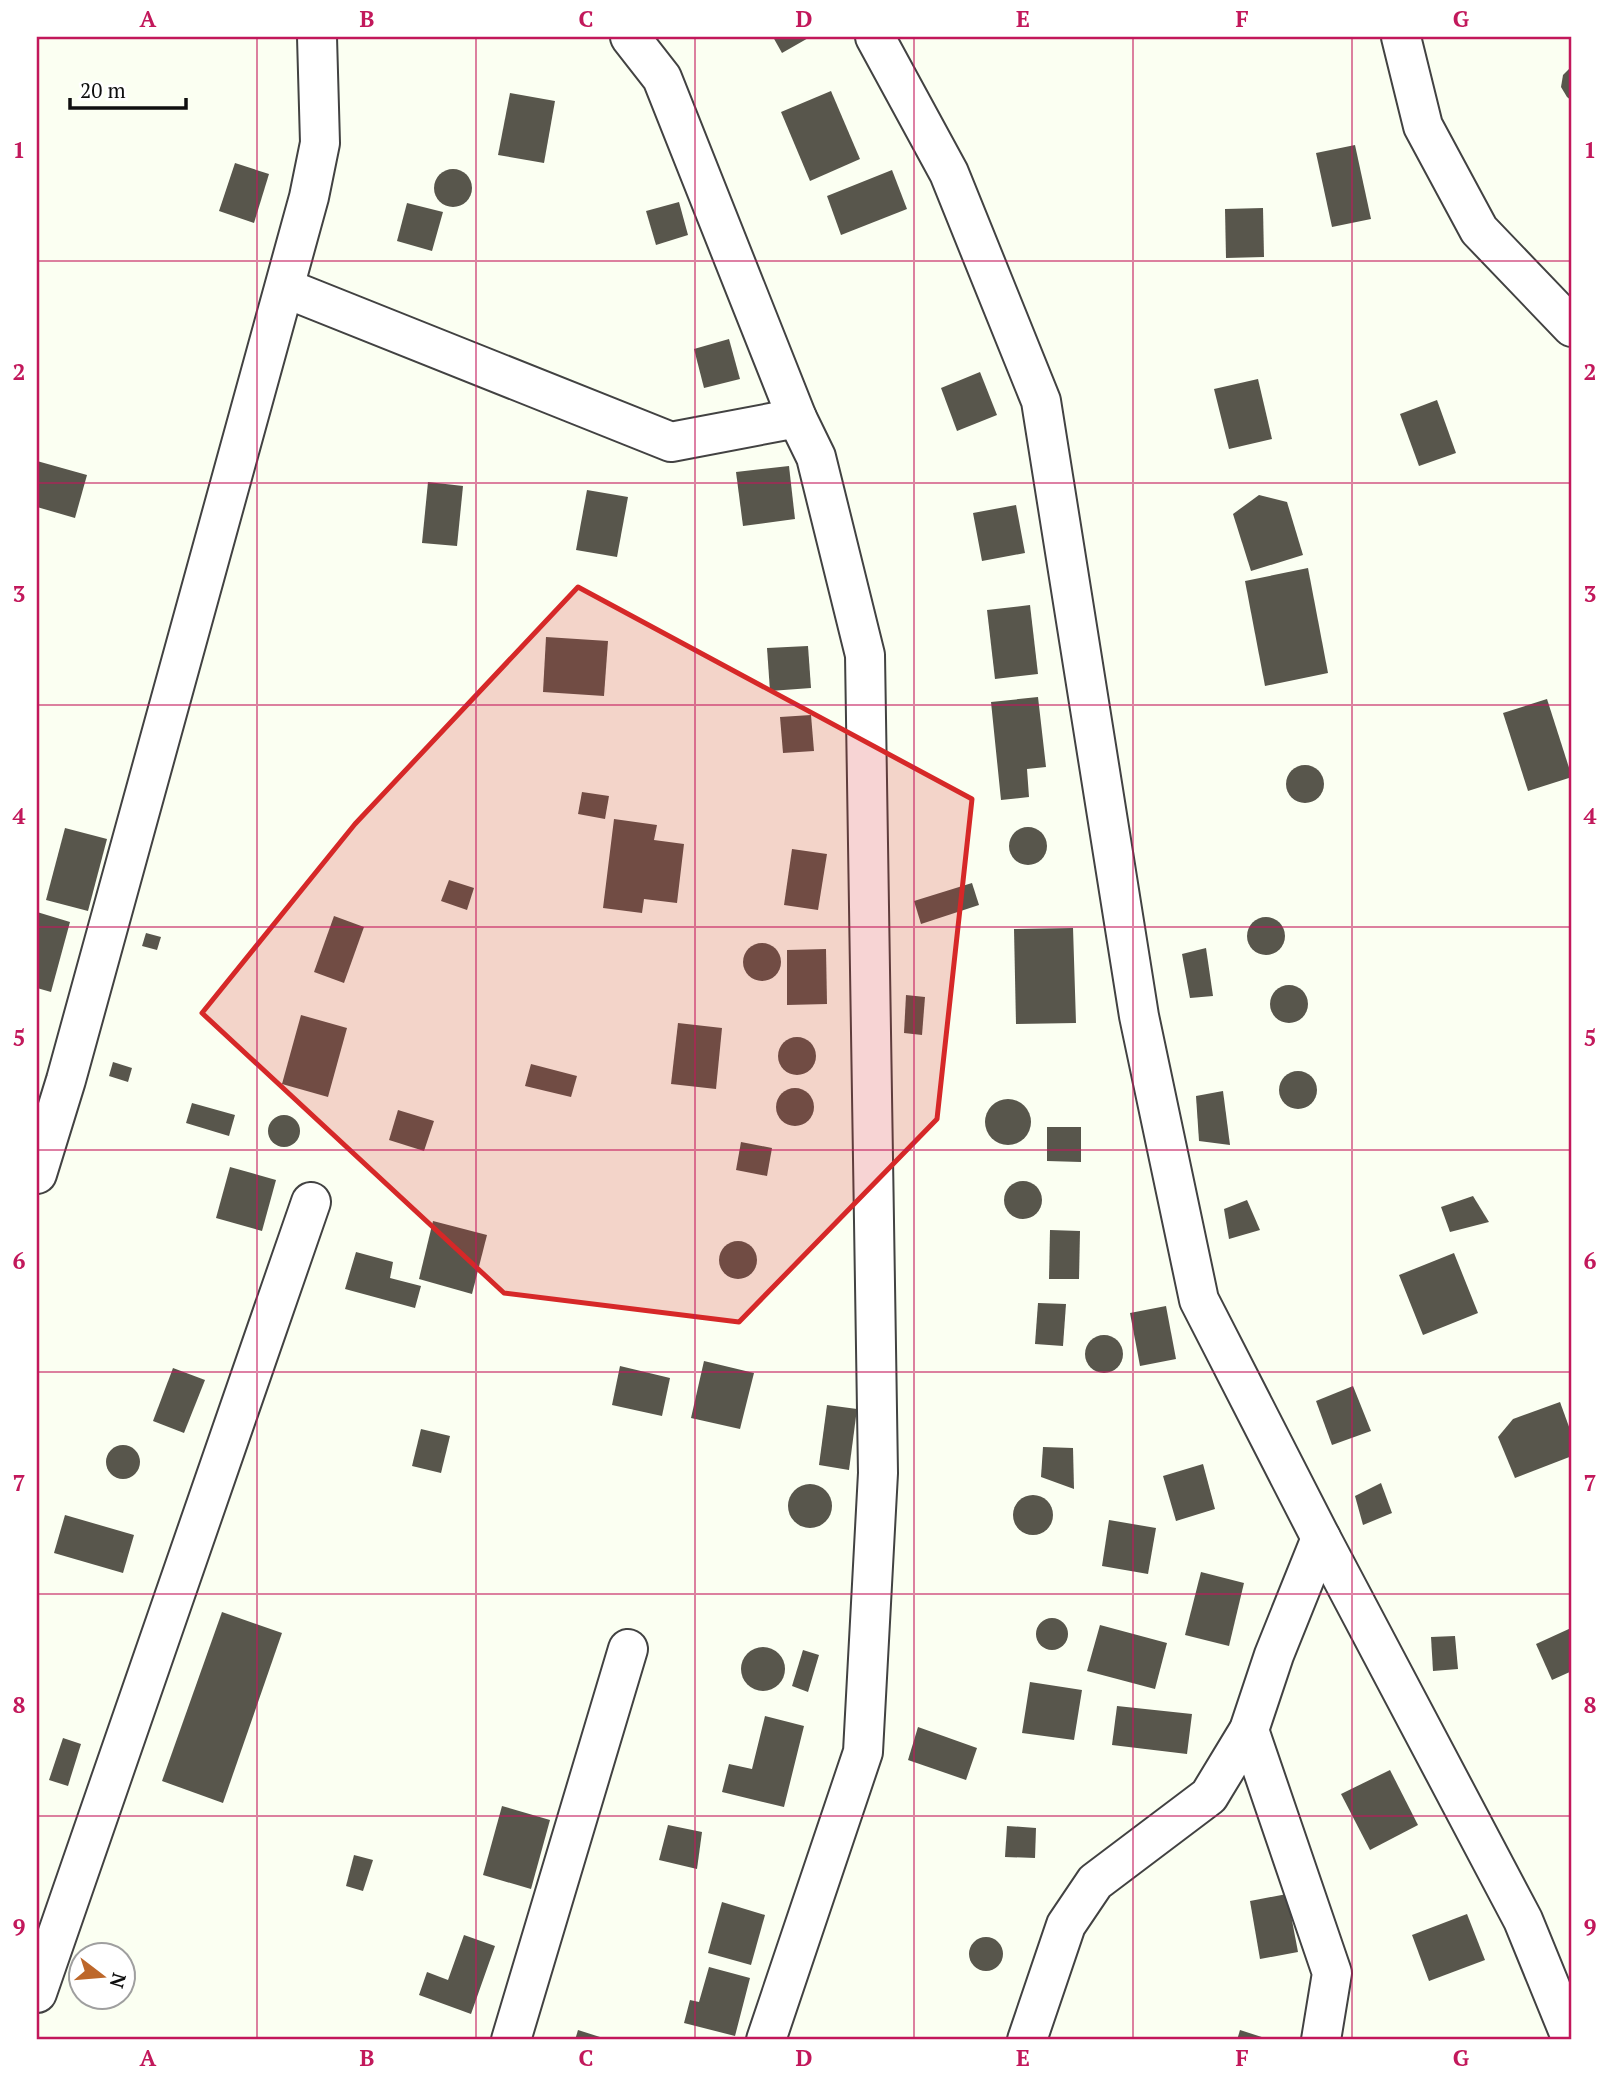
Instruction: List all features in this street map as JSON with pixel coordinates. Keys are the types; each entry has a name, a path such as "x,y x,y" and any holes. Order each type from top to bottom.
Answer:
{"street":[{"path":"37,1174 66,1080 285,288 320,143 317,37"},
{"path":"630,37 662,78 797,418 816,457 865,655 878,1473 863,1752 766,2040"},
{"path":"875,37 949,173 1041,401 1139,1016 1199,1300 1321,1538 1523,1920 1572,2040"},
{"path":"1401,37 1423,126 1479,230 1572,327"},
{"path":"285,288 671,442 797,418"},
{"path":"37,1993 311,1202"},
{"path":"1027,2040 1066,1925 1096,1882 1209,1796 1249,1730 1274,1655 1321,1538"},
{"path":"511,2040 628,1649"},
{"path":"1249,1730 1332,1973 1321,2040"}],"highlighted area":[{"path":"578,587 972,799 937,1119 739,1322 504,1293 202,1013 355,824"}],"building":[{"path":"773,37 810,37 782,53"},
{"path":"1572,66 1572,101 1561,87 1563,75"},
{"path":"831,91 860,159 810,181 781,112"},
{"path":"510,93 555,101 544,163 498,155"},
{"path":"1355,145 1371,219 1332,227 1316,153"},
{"path":"235,163 269,174 254,223 219,211"},
{"path":"453,169 466,175 472,188 466,201 453,207 440,201 434,188 440,175"},
{"path":"892,170 907,209 841,235 827,196"},
{"path":"679,202 688,235 656,245 646,211"},
{"path":"407,203 443,212 432,251 397,241"},
{"path":"1263,208 1264,257 1226,258 1225,209"},
{"path":"729,339 740,379 704,388 694,349"},
{"path":"980,372 997,415 957,431 941,388"},
{"path":"1258,379 1272,439 1229,449 1214,389"},
{"path":"1437,400 1456,453 1419,466 1400,414"},
{"path":"37,461 87,475 75,518 37,507"},
{"path":"789,466 795,519 743,526 736,472"},
{"path":"428,482 463,486 457,546 422,543"},
{"path":"587,490 628,497 617,557 576,550"},
{"path":"1259,495 1287,502 1303,555 1251,571 1233,514"},
{"path":"1016,505 1025,553 982,561 973,513"},
{"path":"1308,568 1328,673 1265,686 1245,581"},
{"path":"1030,605 1038,674 995,679 987,610"},
{"path":"546,637 608,641 604,696 543,692"},
{"path":"808,646 811,688 770,691 767,648"},
{"path":"1038,697 1046,767 1027,769 1029,797 1001,800 991,702"},
{"path":"1547,699 1572,777 1528,791 1503,713"},
{"path":"811,715 814,751 783,753 780,717"},
{"path":"1305,765 1318,771 1324,784 1318,797 1305,803 1292,797 1286,784 1292,771"},
{"path":"582,792 609,796 605,819 578,814"},
{"path":"614,819 657,825 654,840 684,844 677,903 644,899 642,913 603,908"},
{"path":"1028,827 1041,833 1047,846 1041,859 1028,865 1015,859 1009,846 1015,833"},
{"path":"65,828 107,839 88,911 46,900"},
{"path":"792,849 827,854 818,910 784,905"},
{"path":"449,880 474,888 467,910 441,901"},
{"path":"972,883 979,905 921,924 914,901"},
{"path":"37,912 70,922 51,992 37,988"},
{"path":"334,916 364,927 344,983 314,972"},
{"path":"1266,917 1279,923 1285,936 1279,949 1266,955 1253,949 1247,936 1253,923"},
{"path":"1073,928 1076,1023 1016,1024 1014,929"},
{"path":"146,933 161,937 157,950 142,946"},
{"path":"762,943 775,949 781,962 775,975 762,981 749,975 743,962 749,949"},
{"path":"1206,948 1213,996 1190,998 1182,954"},
{"path":"826,949 827,1004 787,1005 787,950"},
{"path":"1289,985 1302,991 1308,1004 1302,1017 1289,1023 1276,1017 1270,1004 1276,991"},
{"path":"906,995 925,997 922,1035 904,1033"},
{"path":"301,1015 347,1028 328,1097 282,1084"},
{"path":"678,1023 722,1028 716,1089 671,1084"},
{"path":"797,1037 810,1043 816,1056 810,1069 797,1075 784,1069 778,1056 784,1043"},
{"path":"113,1062 132,1068 128,1082 109,1076"},
{"path":"531,1064 577,1076 571,1097 525,1086"},
{"path":"1298,1071 1311,1077 1317,1090 1311,1103 1298,1109 1285,1103 1279,1090 1285,1077"},
{"path":"795,1088 808,1094 814,1107 808,1120 795,1126 782,1120 776,1107 782,1094"},
{"path":"1223,1091 1230,1145 1199,1141 1196,1096"},
{"path":"1008,1099 1024,1106 1031,1122 1024,1138 1008,1145 992,1138 985,1122 992,1106"},
{"path":"192,1103 235,1115 229,1136 186,1123"},
{"path":"398,1110 434,1121 424,1151 389,1140"},
{"path":"284,1115 295,1120 300,1131 295,1142 284,1147 273,1142 268,1131 273,1120"},
{"path":"1047,1127 1081,1127 1081,1162 1047,1161"},
{"path":"741,1142 772,1148 767,1176 736,1170"},
{"path":"230,1167 276,1180 262,1231 216,1218"},
{"path":"1023,1181 1037,1186 1042,1200 1037,1214 1023,1219 1009,1214 1004,1200 1009,1186"},
{"path":"1473,1196 1489,1222 1450,1232 1441,1207"},
{"path":"1247,1200 1260,1230 1229,1239 1224,1209"},
{"path":"433,1221 487,1235 472,1294 419,1279"},
{"path":"1050,1230 1080,1231 1079,1279 1049,1279"},
{"path":"738,1241 751,1247 757,1260 751,1273 738,1279 725,1273 719,1260 725,1247"},
{"path":"356,1252 393,1262 390,1278 421,1286 415,1308 345,1289"},
{"path":"1454,1253 1478,1313 1423,1335 1399,1275"},
{"path":"1038,1303 1066,1304 1063,1346 1035,1344"},
{"path":"1166,1306 1176,1359 1140,1366 1130,1313"},
{"path":"1104,1335 1117,1341 1123,1354 1117,1367 1104,1373 1091,1367 1085,1354 1091,1341"},
{"path":"704,1361 754,1373 740,1429 691,1418"},
{"path":"620,1366 670,1378 662,1416 612,1405"},
{"path":"173,1368 205,1380 184,1433 153,1421"},
{"path":"1353,1386 1371,1431 1332,1445 1316,1401"},
{"path":"1560,1402 1572,1435 1572,1456 1515,1478 1498,1437 1513,1419"},
{"path":"827,1405 857,1409 849,1470 819,1465"},
{"path":"421,1429 450,1436 441,1473 412,1466"},
{"path":"123,1445 135,1450 140,1462 135,1474 123,1479 111,1474 106,1462 111,1450"},
{"path":"1043,1447 1073,1448 1074,1489 1041,1477"},
{"path":"1203,1464 1215,1509 1176,1521 1163,1476"},
{"path":"1381,1483 1392,1513 1363,1525 1355,1496"},
{"path":"810,1484 826,1490 832,1506 826,1522 810,1528 794,1522 788,1506 794,1490"},
{"path":"1033,1495 1047,1501 1053,1515 1047,1529 1033,1535 1019,1529 1013,1515 1019,1501"},
{"path":"65,1515 134,1535 123,1573 54,1553"},
{"path":"1109,1520 1156,1528 1148,1574 1102,1566"},
{"path":"1201,1572 1244,1583 1229,1646 1185,1635"},
{"path":"222,1612 282,1633 223,1803 162,1781"},
{"path":"1052,1618 1064,1622 1068,1634 1064,1646 1052,1650 1040,1646 1036,1634 1040,1622"},
{"path":"1100,1625 1167,1643 1155,1689 1087,1671"},
{"path":"1571,1628 1572,1671 1552,1680 1536,1644"},
{"path":"1455,1636 1458,1669 1433,1671 1431,1637"},
{"path":"763,1647 779,1653 785,1669 779,1685 763,1691 747,1685 741,1669 747,1653"},
{"path":"803,1650 819,1655 808,1692 792,1686"},
{"path":"1030,1682 1082,1690 1074,1740 1022,1733"},
{"path":"1117,1706 1192,1714 1187,1754 1112,1745"},
{"path":"765,1716 804,1726 784,1807 722,1792 729,1764 752,1769"},
{"path":"918,1727 977,1748 966,1780 908,1760"},
{"path":"63,1738 81,1744 68,1786 49,1780"},
{"path":"1390,1770 1418,1825 1370,1850 1341,1794"},
{"path":"502,1806 550,1820 531,1889 483,1875"},
{"path":"668,1825 702,1832 697,1869 659,1860"},
{"path":"1007,1826 1036,1828 1035,1858 1005,1857"},
{"path":"354,1855 373,1860 363,1891 346,1886"},
{"path":"1287,1894 1298,1952 1260,1959 1250,1901"},
{"path":"722,1902 765,1915 751,1965 708,1953"},
{"path":"1467,1914 1485,1960 1429,1981 1412,1935"},
{"path":"464,1935 495,1946 471,2014 419,1995 427,1972 448,1980"},
{"path":"986,1937 998,1942 1003,1954 998,1966 986,1971 974,1966 969,1954 974,1942"},
{"path":"709,1967 750,1978 735,2036 684,2023 690,2000 699,2002"},
{"path":"578,2030 600,2037 599,2040 575,2040"},
{"path":"1240,2030 1271,2040 1237,2040"}]}
